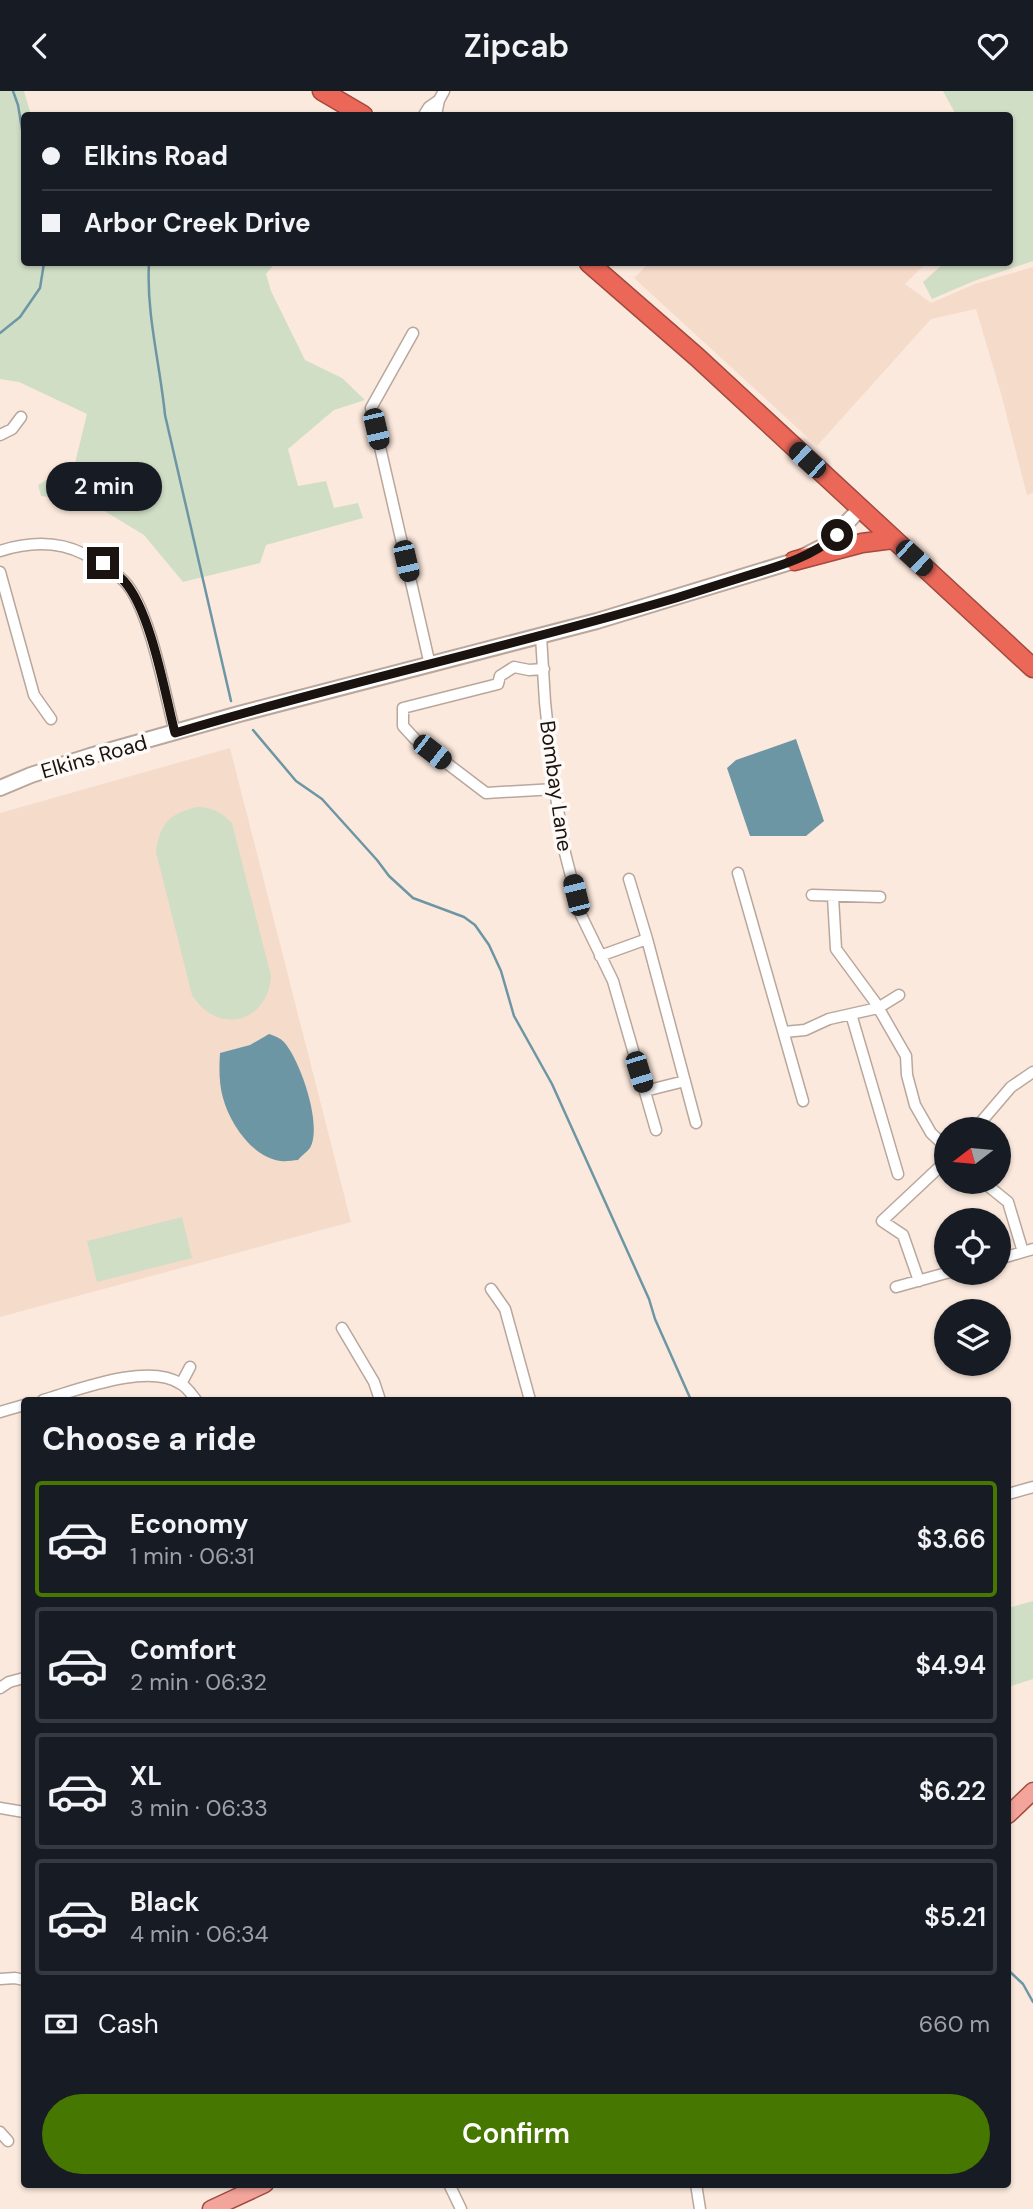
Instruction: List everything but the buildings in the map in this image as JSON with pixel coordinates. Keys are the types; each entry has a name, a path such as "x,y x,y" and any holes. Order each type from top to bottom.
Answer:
{"highway":[{"path":"321,91 358,112"},
{"path":"592,266 696,357 1033,668"},
{"path":"794,561 862,543 893,539"}],"main road":[{"path":"1011,1812 1033,1791"},
{"path":"211,2209 256,2188"}],"street":[{"path":"426,112 442,96"},
{"path":"413,333 371,408 429,665"},
{"path":"0,435 12,429 21,417"},
{"name":"Elkins Road","path":"0,788 90,756 239,714 541,636 794,561 824,546 860,509"},
{"path":"0,551 34,543 55,544 79,551 103,563 125,582 140,607 150,636 175,733"},
{"path":"0,572 34,695 51,719"},
{"name":"Bombay Lane","path":"541,636 545,702 565,853 581,915 613,981 656,1130"},
{"path":"544,669 514,667 500,676 498,684 403,708 403,726 415,739 486,793 555,789"},
{"path":"738,873 803,1101"},
{"path":"629,879 696,1123"},
{"path":"812,895 880,898"},
{"path":"833,897 836,949 878,1007 906,1056 907,1075 915,1105 934,1136"},
{"path":"600,956 647,939"},
{"path":"784,1032 805,1030 829,1019 878,1007 899,995"},
{"path":"851,1014 898,1174"},
{"path":"986,1117 1012,1087 1033,1072"},
{"path":"645,1091 685,1081"},
{"path":"919,1281 902,1235 882,1221 934,1172"},
{"path":"998,1194 1008,1202 1028,1251 1011,1256"},
{"path":"896,1287 934,1277"},
{"path":"491,1289 505,1309 529,1397"},
{"path":"342,1328 374,1382 379,1397"},
{"path":"181,1384 190,1367"},
{"path":"54,1397 146,1374 181,1384 193,1397"},
{"path":"0,1412 21,1406"},
{"path":"1011,1493 1033,1487"},
{"path":"0,1688 21,1679"},
{"path":"0,1808 21,1812"},
{"path":"0,1979 21,1979"},
{"path":"0,2132 8,2141"},
{"path":"451,2188 461,2209"},
{"path":"697,2188 700,2209"}],"shaded area":[{"path":"646,266 923,266 905,284 931,303 975,284 1033,267 1033,493 1027,495 976,309 931,319 817,446 634,278"},
{"path":"230,748 351,1222 0,1317 0,813"}],"green space":[{"path":"0,91 24,91 30,112 21,112 21,266 273,266 266,274 271,291 305,360 342,378 365,400 334,410 288,449 298,486 326,481 334,508 358,503 363,518 266,545 260,563 183,582 144,535 88,501 41,496 38,485 75,463 87,414 19,382 0,379"},
{"path":"943,91 1033,91 1033,261 932,299 923,282 941,266 1013,266 1013,112 954,112"},
{"path":"197,807 216,811 232,823 271,976 268,992 261,1005 240,1019 215,1016 203,1008 192,995 156,852 160,834 168,821 179,813"},
{"path":"182,1217 192,1258 97,1282 87,1241"},
{"path":"1033,1601 1033,1679 1011,1686 1011,1607"}],"water":[{"path":"796,739 824,821 806,836 750,836 727,768 736,760"},
{"path":"269,1034 282,1041 297,1063 312,1109 313,1138 310,1148 298,1160 283,1161 271,1158 252,1147 237,1129 222,1093 220,1053 250,1045"}],"waterway":[{"path":"13,91 21,123"},
{"path":"0,333 20,317 40,288 44,266"},
{"path":"149,266 151,320 165,415 231,701"},
{"path":"253,730 296,781 322,799 389,876 413,898 464,917 475,925 489,945 501,971 514,1016 552,1084 649,1299 655,1319 690,1397"},
{"path":"1011,1973 1023,1984 1033,2002"}],"route":[{"path":"103,563 125,582 140,607 175,733 239,714 512,645 654,604 794,561 824,546 837,535"}]}
